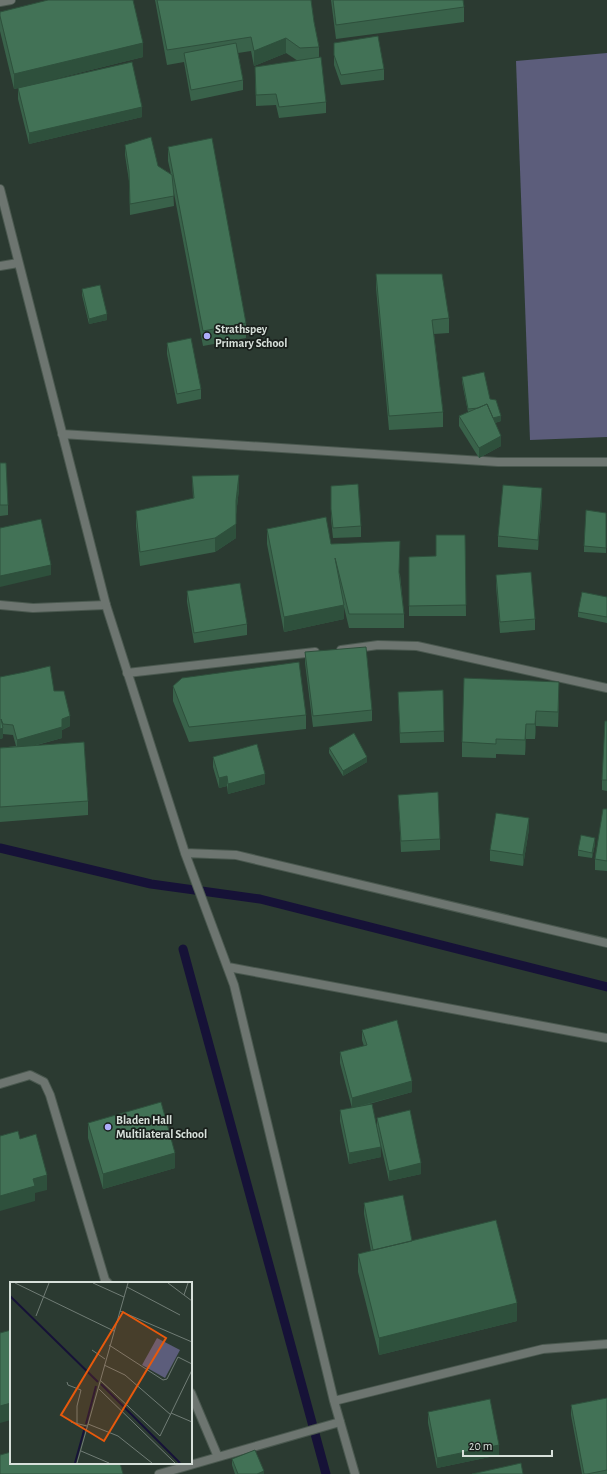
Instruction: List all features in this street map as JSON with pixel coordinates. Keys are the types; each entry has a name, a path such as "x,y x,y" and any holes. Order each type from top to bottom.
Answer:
{"street":[{"path":"0,2 12,0"},
{"path":"0,189 106,604 185,852 234,985 334,1401 355,1474"},
{"path":"0,266 18,263"},
{"path":"62,434 498,462 607,462"},
{"path":"0,605 33,608 106,604"},
{"path":"128,673 378,645 417,646 607,688"},
{"path":"185,852 236,856 607,943"},
{"path":"228,967 607,1038"},
{"path":"0,1084 30,1075 44,1082 50,1096 105,1280 107,1282"},
{"path":"334,1401 543,1349 607,1344"},
{"path":"192,1395 218,1457"},
{"path":"159,1474 340,1422"}],"shaded area":[{"path":"607,53 607,437 530,440 516,61"}],"building":[{"path":"48,0 133,0 143,43 14,74 0,12"},
{"path":"157,0 311,0 319,47 300,48 286,38 254,51 251,37 167,50"},
{"path":"333,0 463,0 464,7 336,25"},
{"path":"378,36 384,69 341,75 334,55 334,43"},
{"path":"236,43 243,80 191,90 184,53"},
{"path":"321,57 326,102 279,107 276,94 256,95 255,67"},
{"path":"132,62 142,107 29,133 18,88"},
{"path":"151,137 158,166 172,175 174,196 130,204 129,171 125,145"},
{"path":"212,138 246,323 203,331 168,147"},
{"path":"376,274 442,274 449,318 432,320 443,412 389,416"},
{"path":"100,285 107,314 89,319 82,289"},
{"path":"191,338 201,389 177,394 167,343"},
{"path":"484,372 490,399 496,400 501,416 493,418 487,404 478,408 468,409 462,377"},
{"path":"487,404 501,436 479,448 459,416"},
{"path":"0,463 6,463 8,505 0,505"},
{"path":"239,475 236,501 236,524 215,538 140,552 136,511 194,498 192,476"},
{"path":"358,484 361,526 333,528 331,486"},
{"path":"503,485 542,488 538,540 498,536"},
{"path":"586,510 606,513 606,548 584,546"},
{"path":"326,517 331,544 400,541 399,572 404,614 349,614 335,558 344,605 284,617 267,529"},
{"path":"41,519 51,565 0,576 0,528"},
{"path":"436,535 465,535 466,605 409,606 409,557 436,556"},
{"path":"531,572 535,619 500,622 496,575"},
{"path":"240,583 247,624 194,633 187,591"},
{"path":"582,592 607,597 607,617 578,612"},
{"path":"366,647 372,710 313,716 305,652"},
{"path":"299,662 306,715 189,727 173,686 182,678"},
{"path":"50,666 54,691 64,691 70,716 62,719 62,727 17,740 13,725 3,724 1,719 3,728 0,729 0,677"},
{"path":"464,678 559,682 558,712 536,711 535,724 526,724 525,740 496,739 496,744 462,742"},
{"path":"443,690 444,731 400,733 398,692"},
{"path":"605,721 607,721 607,780 602,780"},
{"path":"354,733 367,757 343,771 329,748"},
{"path":"84,742 88,801 0,807 0,748"},
{"path":"257,744 265,774 228,784 227,776 219,778 213,757"},
{"path":"438,792 440,839 401,841 398,795"},
{"path":"603,809 607,809 607,861 595,859"},
{"path":"496,813 529,818 523,855 490,850"},
{"path":"581,835 595,838 592,853 578,850"},
{"path":"397,1020 412,1081 352,1098 340,1052 367,1045 362,1030"},
{"path":"161,1102 175,1153 103,1174 88,1123"},
{"path":"372,1104 381,1147 349,1153 340,1110"},
{"path":"410,1110 421,1163 389,1171 377,1118"},
{"path":"18,1131 20,1139 36,1134 47,1175 33,1179 35,1186 0,1196 0,1136"},
{"path":"403,1195 412,1241 373,1250 364,1203"},
{"path":"496,1220 517,1303 379,1338 358,1254"},
{"path":"10,1330 10,1403 0,1406 0,1333"},
{"path":"607,1398 607,1470 584,1474 571,1405"},
{"path":"490,1399 499,1445 437,1458 428,1412"},
{"path":"255,1450 264,1471 257,1474 238,1474 232,1459"},
{"path":"10,1452 10,1464 120,1464 123,1474 0,1474 0,1455"},
{"path":"521,1463 523,1474 472,1474"}],"waterway":[{"path":"0,848 151,884 260,899 607,987"},
{"path":"183,949 326,1474"}],"place":[{"name":"Strathspey Primary School","path":"207,336"},
{"name":"Bladen Hall Multilateral School","path":"108,1127"}]}
